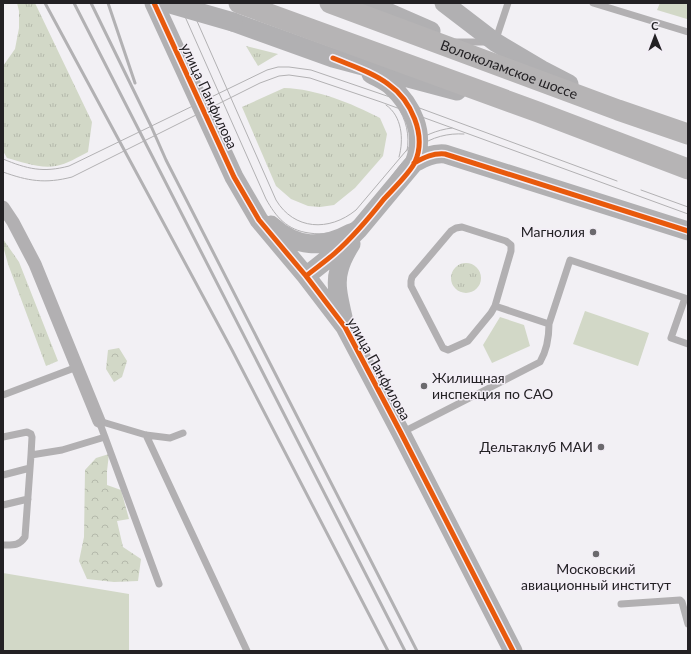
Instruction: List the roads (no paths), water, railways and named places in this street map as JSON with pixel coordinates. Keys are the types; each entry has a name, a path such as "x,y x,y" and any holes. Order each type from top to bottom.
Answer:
{"main road":[{"name":"Волоколамское шоссе","path":"330,3 618,110 688,134"},
{"name":"Волоколамское шоссе","path":"236,12 538,112 688,169"}],"street":[{"name":"улица Панфилова","path":"154,3 234,177 259,220 306,276 345,327 513,651"},
{"name":"Волоколамское шоссе","path":"167,3 236,12 333,58 538,112"},
{"path":"367,3 456,42 500,66"},
{"path":"444,3 495,42 542,70 618,110"},
{"path":"333,58 369,72 389,84 406,103 415,119 420,139 418,153 414,163"},
{"path":"306,276 335,253 359,229 414,163 425,156 432,154 445,154 688,231"},
{"path":"3,207 13,222 35,264 99,422"},
{"path":"253,208 280,233 298,242 321,244 345,236 359,229"},
{"path":"345,327 337,278 342,259 359,229"}],"lane":[{"path":"456,42 495,42 508,3"},
{"path":"593,3 688,32"},
{"path":"456,228 462,228 486,234 506,241 511,245 511,251 496,306 468,341 448,350 443,348 424,313 410,281 451,231 456,228"},
{"path":"401,433 540,362 544,355 549,338 549,324 570,260 685,298 671,338 688,344"},
{"path":"496,306 549,324"},
{"path":"3,395 77,367"},
{"path":"99,422 146,434 170,438 183,433"},
{"path":"99,422 159,584"},
{"path":"3,438 26,432 31,434 32,437 25,537 21,543 3,545"},
{"path":"146,434 247,651"},
{"path":"31,455 62,450 105,437"},
{"path":"3,475 30,468"},
{"path":"3,505 28,499"},
{"path":"621,604 681,601 688,624"}],"tram line":[{"path":"179,3 266,199 278,217 294,229 309,233 328,233 345,227 359,217 371,204 405,159 418,147 440,136 464,134"},
{"path":"189,3 276,200 283,210 302,222 324,224 335,222 346,217 356,210 411,145 430,134 452,128"},
{"path":"3,159 35,169 51,169 69,166 267,70 278,67 289,67 311,70 387,96 617,181"},
{"path":"3,172 21,178 45,181 72,177 260,83 279,76 289,75 310,78 381,102 688,214"},
{"path":"386,105 395,115 400,128 401,150 399,157"},
{"path":"397,106 403,116 406,127 408,139 407,151"},
{"path":"641,190 688,207"}],"railway":[{"path":"45,3 232,350 388,651"},
{"path":"74,3 405,651"},
{"path":"91,3 166,160 417,651"},
{"path":"108,3 135,83"}],"place":[{"name":"Магнолия","path":"593,232"},
{"name":"Жилищная инспекция по САО","path":"424,386"},
{"name":"Дельтаклуб МАИ","path":"601,447"},
{"name":"Московский авиационный институт","path":"596,554"}]}
